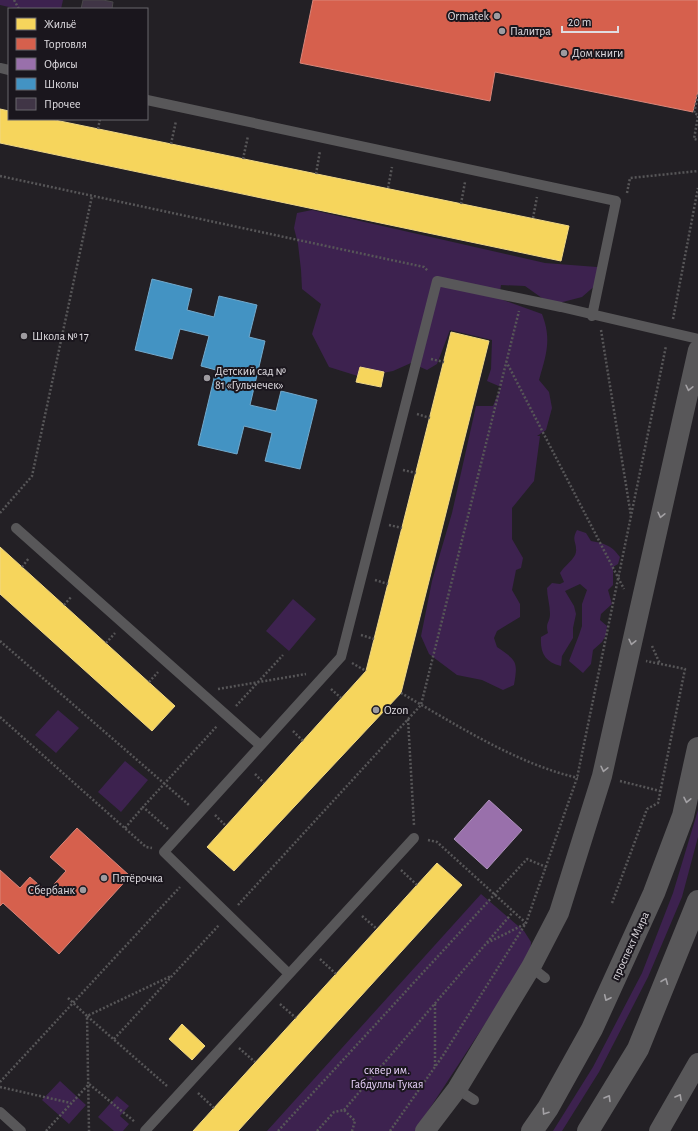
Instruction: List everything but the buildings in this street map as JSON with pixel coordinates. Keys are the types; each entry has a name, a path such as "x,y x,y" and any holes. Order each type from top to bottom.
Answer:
{"main road":[{"name":"проспект Мира","path":"532,1131 548,1108 592,1029 654,893 683,816 698,748"},
{"path":"588,1131 638,1049 698,901"}],"street":[{"path":"425,1131 457,1089 538,972 562,906 602,776 698,350"},
{"path":"659,1131 698,1063"}],"lane":[{"path":"148,100 616,201 592,316"},
{"path":"290,974 164,852 341,657 437,281 698,339"},
{"path":"16,528 260,745"},
{"path":"146,1131 414,838"},
{"path":"457,1089 474,1100"},
{"path":"0,1112 21,1131"}],"path":[{"path":"698,95 694,113 698,116 694,138 698,140"},
{"path":"171,144 179,106"},
{"path":"98,129 100,120"},
{"path":"243,159 251,122"},
{"path":"316,174 323,138"},
{"path":"388,188 395,154"},
{"path":"461,204 468,169"},
{"path":"630,178 698,171"},
{"path":"0,176 432,268"},
{"path":"533,218 540,185"},
{"path":"672,320 698,188"},
{"path":"0,513 32,476 92,196"},
{"path":"424,267 437,281"},
{"path":"114,1039 421,705 522,299"},
{"path":"600,327 632,518"},
{"path":"390,1131 435,1067 526,923 546,867 577,778 667,343"},
{"path":"506,361 619,580"},
{"path":"0,641 198,814"},
{"path":"603,652 685,669 658,803 647,809 612,903"},
{"path":"125,828 283,655"},
{"path":"200,692 328,671"},
{"path":"400,693 500,749 545,768 577,778"},
{"path":"0,717 146,847 164,852"},
{"path":"408,719 414,838 436,842 526,923"},
{"path":"143,807 177,838"},
{"path":"278,1131 527,859 546,867"},
{"path":"392,862 417,885"},
{"path":"0,1082 190,877"},
{"path":"352,906 377,929"},
{"path":"317,1131 334,1112 344,1110 513,912"},
{"path":"484,945 526,923"},
{"path":"311,951 336,974"},
{"path":"87,1016 173,975"},
{"path":"270,995 296,1018"},
{"path":"68,998 178,1096"},
{"path":"435,1003 435,1067"},
{"path":"87,1016 89,1131"},
{"path":"230,1039 255,1062"},
{"path":"46,1131 89,1084"},
{"path":"89,1084 146,1131"},
{"path":"188,1084 214,1108"},
{"path":"0,1087 72,1103"},
{"path":"344,1110 355,1121 352,1131"}],"green space":[{"path":"0,0 63,0 61,8 14,8 0,5"},
{"path":"312,210 545,263 597,267 605,277 582,297 555,304 549,303 525,286 501,285 500,292 503,300 542,314 547,332 547,347 539,380 549,392 552,408 546,430 537,436 540,436 534,481 512,508 512,539 523,558 521,568 516,570 512,590 520,604 520,617 497,631 494,638 497,647 509,655 516,666 514,685 503,690 482,680 457,675 429,654 421,636 432,581 452,513 476,406 493,406 501,387 487,381 491,369 492,340 450,330 437,364 427,370 411,363 393,371 361,377 329,367 312,334 321,304 302,289 298,244 294,228 297,213"},
{"path":"577,530 586,533 591,541 611,547 620,557 618,564 613,567 613,585 608,590 612,604 601,614 600,620 607,626 606,635 602,642 593,650 591,664 583,673 569,661 582,626 582,604 587,590 580,584 565,591 574,606 576,614 573,628 573,638 562,656 561,666 547,659 541,648 541,637 548,633 547,625 550,617 547,588 552,583 560,584 564,582 560,573 575,555 576,549 574,537"},
{"path":"293,599 316,619 289,651 266,631"},
{"path":"58,710 79,728 56,753 35,735"},
{"path":"125,761 148,780 121,812 98,792"},
{"path":"698,810 698,837 682,897 648,977 599,1072 562,1131 553,1131 593,1067 642,973 673,893"},
{"name":"сквер им. Габдуллы Тукая","path":"481,894 524,931 531,942 530,955 415,1131 267,1131"},
{"path":"60,1081 86,1105 69,1124 42,1100"},
{"path":"117,1096 129,1106 120,1116 129,1124 123,1131 114,1131 98,1117"}],"place":[{"name":"Ormatek","path":"497,16"},
{"name":"Палитра","path":"502,31"},
{"name":"Дом книги","path":"564,53"},
{"name":"Школа № 17","path":"24,336"},
{"name":"Детский сад № 81 «Гульчечек»","path":"207,378"},
{"name":"Ozon","path":"376,710"},
{"name":"Пятёрочка","path":"104,878"},
{"name":"Сбербанк","path":"83,890"}]}
